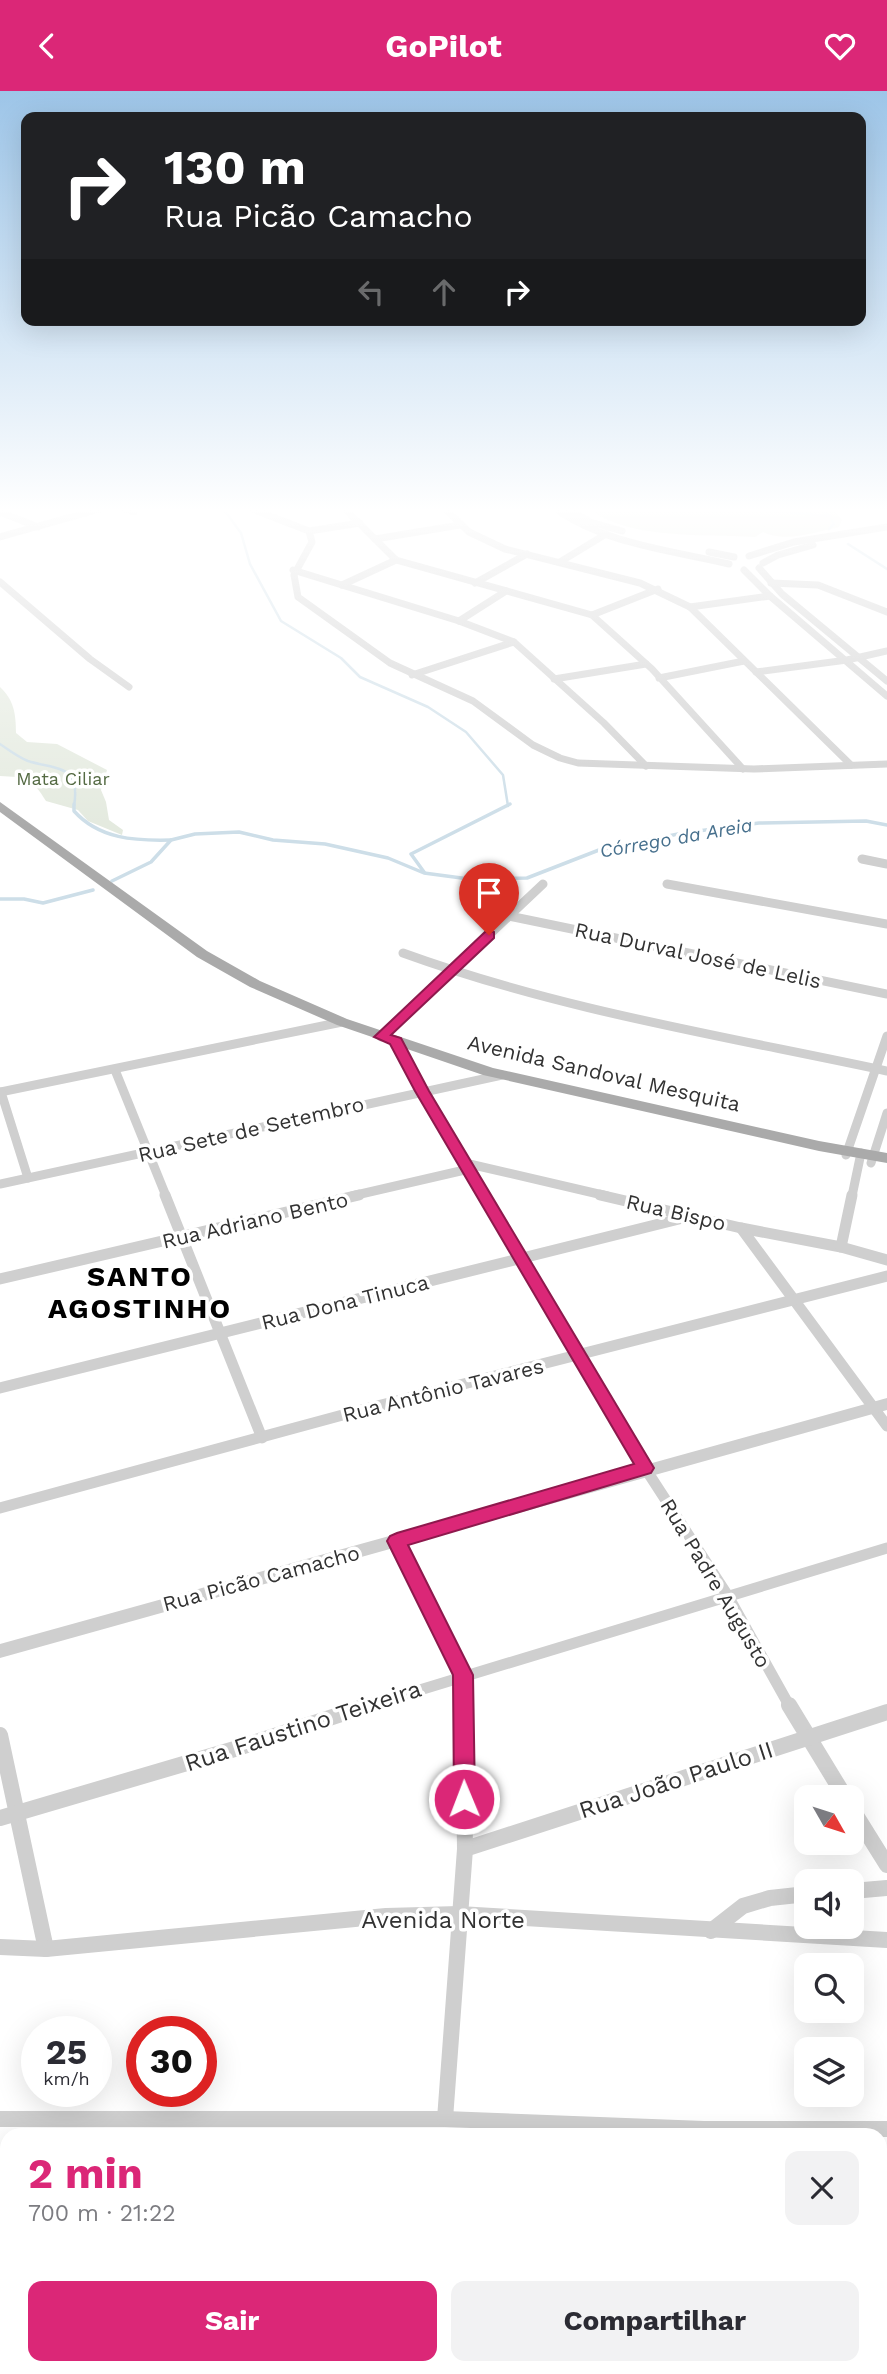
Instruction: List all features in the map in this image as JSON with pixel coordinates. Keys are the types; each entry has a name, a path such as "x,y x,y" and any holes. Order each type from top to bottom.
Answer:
{"main road":[{"name":"Avenida Sandoval Mesquita","path":"0,806 202,954 255,984 342,1022 502,1075 869,1159"}],"street":[{"path":"37,614 90,659 129,687"},
{"path":"321,614 389,663 473,701 512,733 539,751 558,759 578,763 743,769 887,764"},
{"path":"435,614 513,642 646,766"},
{"path":"459,621 471,614"},
{"path":"587,614 614,632 743,769"},
{"path":"697,614 851,765"},
{"path":"791,614 887,696"},
{"path":"807,614 887,681"},
{"path":"412,675 513,642"},
{"path":"756,672 847,660 887,651"},
{"path":"659,678 744,660"},
{"path":"554,679 646,664"},
{"path":"862,859 887,864"},
{"path":"388,1039 451,972 543,884"},
{"path":"667,884 887,924"},
{"name":"Rua Durval José de Lelis","path":"509,916 887,994"},
{"path":"402,953 451,972 524,993 706,1035 882,1069"},
{"path":"28,1178 1,1092 342,1022"},
{"path":"869,1159 887,1036"},
{"name":"Rua Padre Augusto","path":"388,1039 467,1166 645,1468 728,1596 807,1737 837,1785"},
{"path":"115,1070 262,1438"},
{"name":"Rua Sete de Setembro","path":"0,1184 502,1075"},
{"path":"841,1247 887,1113"},
{"name":"Rua Bispo","path":"467,1166 741,1228 841,1247 887,1260"},
{"name":"Rua Adriano Bento","path":"0,1279 180,1238 467,1166"},
{"name":"Rua Dona Tinuca","path":"0,1388 691,1216"},
{"path":"741,1228 792,1300 880,1406 887,1426"},
{"name":"Rua Antônio Tavares","path":"0,1508 887,1276"},
{"name":"Rua Picão Camacho","path":"0,1651 397,1541 645,1468 880,1406"},
{"path":"397,1541 463,1675 465,1849 445,2119"},
{"name":"Rua Faustino Teixeira","path":"0,1818 238,1748 463,1675 887,1548"},
{"name":"Rua João Paulo II","path":"465,1849 887,1712"},
{"path":"0,1735 46,1949"},
{"path":"864,1828 887,1865"},
{"path":"864,1890 887,1888"},
{"path":"710,1931 743,1906 794,1895"},
{"name":"Avenida Norte","path":"0,1947 46,1949 386,1916 459,1914 887,1940"},
{"path":"0,2119 173,2128 445,2119 679,2128"}],"green space":[{"name":"Mata Ciliar","path":"0,687 13,708 16,733 27,742 57,744 107,770 101,790 109,820 123,830 122,835 88,821 78,810 46,801 28,780 0,776"}],"waterway":[{"path":"277,614 281,621 341,658 360,677 428,707 466,732 503,775 508,805"},
{"path":"0,744 28,761 65,771 74,783 74,806"},
{"path":"424,872 411,854 508,805"},
{"path":"74,806 74,811 84,820 106,833 131,839 171,840"},
{"name":"Córrego da Areia","path":"171,840 195,834 239,832 273,840 325,844 388,858 424,873 469,879 527,878 599,850 683,833 759,823 866,821 887,825"},
{"name":"Córrego da Areia","path":"112,881 151,862 171,840"},
{"path":"0,899 24,899 43,903 93,890"}],"district":[{"name":"SANTO AGOSTINHO","path":"140,1292"}],"route":[{"path":"464,1799 463,1675 397,1541 645,1468 422,1091 396,1041 381,1037 489,935"}]}
